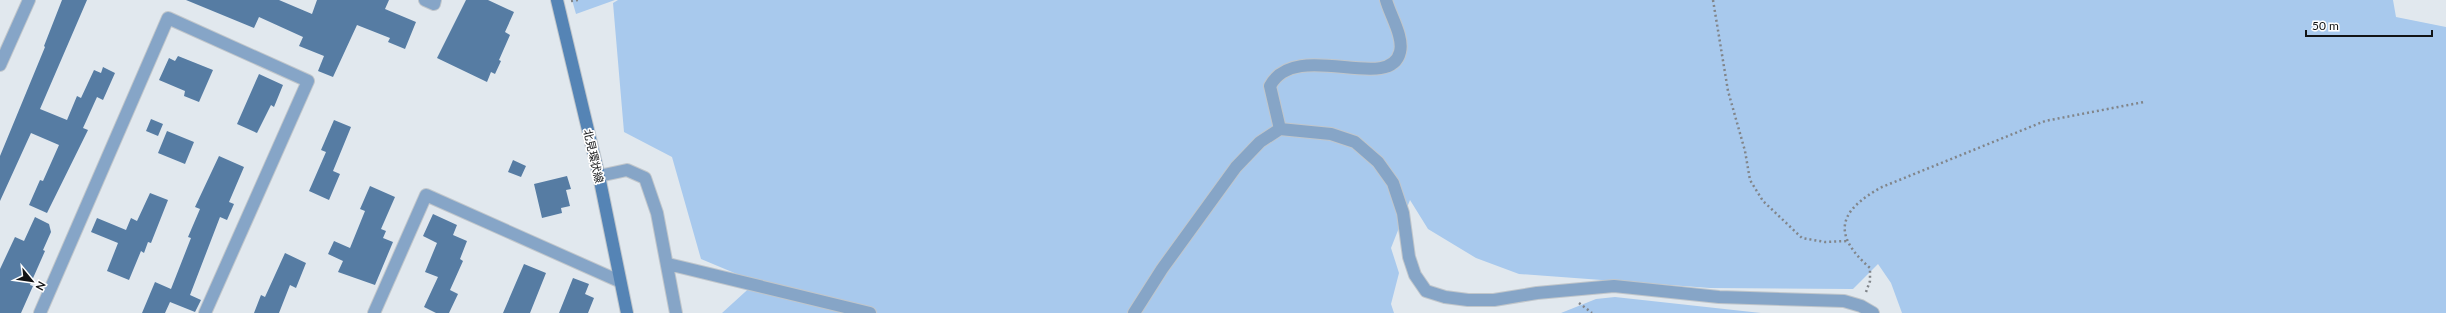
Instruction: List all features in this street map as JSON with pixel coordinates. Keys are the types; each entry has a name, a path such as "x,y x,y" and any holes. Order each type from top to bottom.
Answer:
{"main road":[{"name":"北見環状線","path":"557,0 599,176 619,281 627,313"}],"street":[{"path":"0,65 29,0"},
{"path":"426,0 434,4 436,0"},
{"path":"1280,129 1270,86 1275,77 1282,71 1310,65 1340,66 1368,70 1386,68 1395,63 1400,52 1400,40 1386,0"},
{"path":"40,313 168,18 308,81 206,313"},
{"path":"1134,313 1162,269 1236,167 1260,142 1280,129 1331,134 1355,142 1378,162 1393,183 1403,213 1408,257 1415,275 1426,291 1468,300 1494,300 1537,293 1614,286 1719,297 1844,301 1861,306 1872,313"},
{"path":"599,176 627,170 644,178 657,213 668,264 676,313"},
{"path":"374,313 426,195 619,281"},
{"path":"668,264 870,313"}],"path":[{"path":"574,1 578,0"},
{"path":"1713,0 1728,91 1753,185 1763,201 1802,238 1825,242 1847,241"},
{"path":"1861,306 1870,281 1870,268 1856,256 1847,241 1845,226 1850,209 1861,199 1882,187 2045,121 2144,102"}],"shaded area":[{"path":"572,0 615,0 576,14"},
{"path":"618,0 2393,0 2396,17 2446,27 2446,313 1902,313 1891,283 1878,264 1853,289 1710,288 1519,274 1476,258 1428,229 1410,200 1391,248 1399,273 1391,304 1394,313 722,313 756,282 701,259 672,157 624,132 613,3"},
{"path":"1615,297 1761,313 1561,313 1596,299"}],"building":[{"path":"62,0 87,0 40,109 67,120 77,96 81,98 94,70 101,73 103,67 115,73 103,100 97,97 83,128 88,130 47,213 29,205 40,180 43,181 59,145 31,133 0,201 0,156 45,47 44,46"},
{"path":"186,0 279,0 312,14 317,0 389,0 385,9 416,22 405,49 388,42 390,38 357,25 333,77 318,71 324,56 299,46 303,37 259,17 254,28"},
{"path":"466,0 488,0 514,12 505,32 510,35 499,60 501,61 495,74 491,72 487,82 437,58"},
{"path":"178,56 213,70 199,102 184,96 185,91 159,80 169,58 175,61"},
{"path":"259,74 283,85 274,107 271,105 257,133 237,124"},
{"path":"151,119 163,124 158,136 146,131"},
{"path":"334,120 351,127 333,171 340,174 329,200 309,191 326,152 321,150"},
{"path":"167,131 194,142 185,164 158,153"},
{"path":"219,156 244,167 229,202 234,204 227,220 220,217 190,295 201,300 195,312 170,302 165,313 142,313 155,282 171,289 191,238 188,237 200,209 195,207"},
{"path":"513,160 526,166 521,177 508,172"},
{"path":"567,176 571,189 566,190 570,206 561,208 562,213 542,218 534,184"},
{"path":"370,186 395,197 381,229 386,231 383,238 393,242 375,285 338,272 343,261 328,254 334,241 350,248 365,211 360,209"},
{"path":"150,193 168,200 151,243 148,242 144,253 141,251 129,280 107,271 118,243 91,232 97,218 126,230 131,218 137,221"},
{"path":"433,214 457,225 453,235 467,241 460,259 463,261 450,290 458,294 449,313 436,313 424,307 438,277 425,272 437,243 423,236"},
{"path":"35,217 49,224 51,232 43,250 45,251 30,285 33,286 21,313 0,313 0,269 15,237 24,241"},
{"path":"285,253 306,263 296,288 290,285 279,313 254,313 261,295 265,297"},
{"path":"524,264 546,273 530,313 503,313"},
{"path":"573,278 589,284 585,294 594,298 588,313 559,313"}]}
